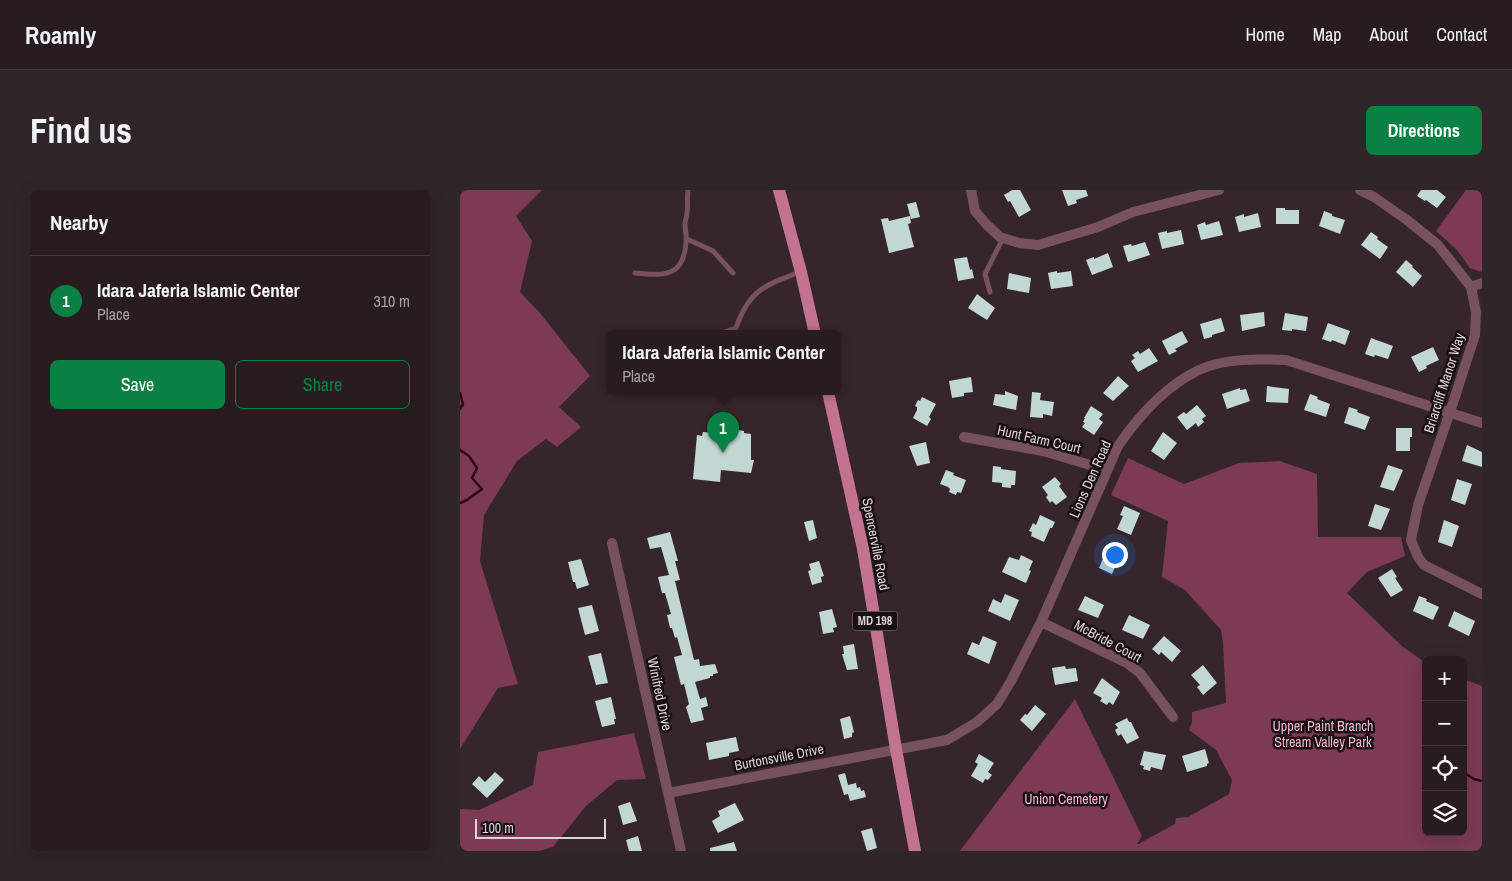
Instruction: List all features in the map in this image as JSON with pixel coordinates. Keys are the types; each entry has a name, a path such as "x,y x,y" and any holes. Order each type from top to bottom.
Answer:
{"main road":[{"path":"779,190 814,330"},
{"name":"Spencerville Road","path":"829,395 862,548 915,851"}],"street":[{"path":"971,190 976,210 987,225 1000,237 1019,243 1038,245 1098,227 1133,212 1219,190"},
{"name":"Briarcliff Manor Way","path":"1360,190 1374,196 1438,245 1471,287 1476,312 1475,335 1418,504 1412,540 1418,557 1424,566 1482,594"},
{"path":"1471,287 1482,283"},
{"name":"Lions Den Road","path":"896,749 947,740 977,722 997,704 1011,682 1041,622 1118,446 1135,422 1155,402 1176,385 1198,371 1217,364 1236,361 1286,360 1482,422"},
{"name":"Hunt Farm Court","path":"964,437 1043,451 1107,470"},
{"name":"Winifred Drive","path":"612,543 681,851"},
{"name":"McBride Court","path":"1041,622 1127,664 1140,673 1173,717"},
{"name":"Burtonsville Drive","path":"668,792 896,749"}],"lane":[{"path":"635,272 659,275 672,272 678,267 684,256 687,238 684,222 687,213 688,190"},
{"path":"687,238 713,251 733,272"},
{"path":"990,292 985,274 1004,238"},
{"path":"730,330 736,328 742,311 754,294 781,279 801,272"}],"green space":[{"path":"460,190 542,190 516,216 532,241 520,292 540,313 590,376 559,407 581,427 557,447 546,439 517,461 484,515 480,561 518,684 498,688 460,749"},
{"path":"1466,190 1482,190 1482,272 1470,268 1457,250 1436,231"},
{"name":"Upper Paint Branch Stream Valley Park","path":"1128,458 1184,484 1239,463 1280,461 1317,474 1318,537 1401,537 1405,556 1367,572 1347,593 1403,647 1422,660 1422,836 1467,836 1467,680 1482,686 1482,851 960,851 1075,699 1142,836 1137,844 1175,824 1176,818 1188,817 1229,794 1232,780 1216,750 1189,730 1192,722 1192,712 1226,703 1221,630 1185,590 1162,577 1168,521 1111,495"},
{"path":"634,733 646,779 617,780 586,806 553,847 539,851 460,851 460,809 479,810 533,785 538,752"}],"building":[{"path":"1012,190 1020,190 1031,210 1019,217 1010,201 1008,202 1004,195"},
{"path":"1062,190 1086,190 1088,196 1076,200 1077,203 1068,206"},
{"path":"1421,190 1437,190 1446,197 1437,208 1417,196"},
{"path":"916,202 920,217 911,219 907,204"},
{"path":"1276,208 1299,210 1299,224 1276,224"},
{"path":"1324,211 1345,220 1340,234 1319,226"},
{"path":"1258,213 1261,227 1239,232 1235,217 1244,214 1244,217"},
{"path":"910,216 911,223 908,224 914,247 889,253 881,219 888,218 889,221"},
{"path":"1219,221 1223,235 1201,240 1197,225 1205,222 1206,225"},
{"path":"1181,230 1184,244 1162,249 1158,233"},
{"path":"1371,232 1388,247 1380,259 1361,245"},
{"path":"1145,242 1150,255 1128,262 1123,246 1131,244 1132,246"},
{"path":"1108,253 1113,267 1092,275 1086,260"},
{"path":"967,257 974,278 958,281 954,259"},
{"path":"1406,260 1422,276 1413,287 1396,272"},
{"path":"1057,271 1057,273 1071,271 1073,286 1051,289 1048,273"},
{"path":"1009,273 1031,278 1029,293 1007,289"},
{"path":"977,294 995,308 987,320 968,308"},
{"path":"1264,312 1265,326 1242,331 1240,315"},
{"path":"1285,313 1308,317 1306,331 1282,330"},
{"path":"1221,318 1225,331 1204,339 1200,324"},
{"path":"1328,323 1350,331 1345,345 1332,340 1331,342 1322,339"},
{"path":"1182,331 1188,342 1175,349 1177,351 1169,355 1162,341"},
{"path":"1371,338 1393,346 1388,359 1365,354"},
{"path":"1433,347 1439,360 1426,366 1427,368 1419,372 1411,357"},
{"path":"1149,348 1158,361 1138,372 1131,361 1135,358 1132,355 1138,351 1140,354"},
{"path":"1118,376 1129,386 1113,401 1103,393"},
{"path":"971,377 973,392 964,393 964,396 952,398 949,381"},
{"path":"1267,386 1289,389 1288,403 1266,402"},
{"path":"1240,388 1240,390 1246,389 1250,401 1227,409 1222,394"},
{"path":"1005,391 1018,396 1016,410 993,405 995,394 1005,395"},
{"path":"1032,392 1041,393 1040,400 1054,402 1052,416 1043,414 1043,418 1030,417"},
{"path":"1310,394 1330,404 1326,417 1304,410"},
{"path":"922,397 936,404 929,417 931,419 927,426 913,418 917,410 915,406"},
{"path":"1197,405 1206,416 1202,419 1204,422 1198,427 1196,423 1187,430 1177,417 1184,412 1186,414"},
{"path":"1091,406 1103,414 1099,419 1103,422 1094,435 1082,427 1085,423 1083,422 1084,418"},
{"path":"1349,407 1370,417 1365,430 1344,423"},
{"path":"724,425 739,426 738,430 751,434 751,460 754,460 751,473 721,470 720,482 693,479 697,435 702,436 703,432 716,433 717,427 723,428"},
{"path":"1396,428 1412,428 1410,451 1396,451"},
{"path":"1163,432 1177,443 1164,460 1151,451"},
{"path":"926,442 930,463 917,466 909,446"},
{"path":"1467,445 1482,452 1482,467 1462,461"},
{"path":"1388,465 1403,470 1394,491 1380,487"},
{"path":"993,466 1016,471 1015,485 1011,485 1011,488 1002,487 1002,483 992,482"},
{"path":"946,470 966,480 961,493 957,492 956,495 949,492 950,489 948,487 940,484"},
{"path":"1055,477 1061,484 1059,486 1067,497 1056,505 1052,501 1050,503 1046,497 1048,495 1042,487"},
{"path":"1457,479 1472,484 1465,505 1451,500"},
{"path":"1375,504 1390,509 1381,530 1368,526"},
{"path":"1124,506 1140,513 1131,535 1117,529 1123,516 1120,515"},
{"path":"1040,515 1055,522 1044,542 1031,536 1032,532 1029,531 1033,523 1036,525"},
{"path":"813,520 817,538 809,541 804,522"},
{"path":"1444,520 1459,526 1452,547 1438,542"},
{"path":"670,532 678,561 675,561 680,580 675,581 694,660 699,659 700,666 715,664 718,673 713,674 710,678 695,682 700,699 706,697 708,706 701,708 704,720 691,723 686,707 689,704 684,684 681,685 674,657 682,655 677,637 675,638 672,628 670,628 667,615 671,614 665,593 662,593 658,577 669,575 661,547 650,549 647,538"},
{"path":"1105,547 1121,554 1112,574 1099,568 1104,556 1102,555"},
{"path":"1021,555 1033,561 1026,583 1002,572 1009,557 1019,560"},
{"path":"581,559 589,585 577,589 575,582 573,582 568,562"},
{"path":"819,561 824,576 821,577 822,582 812,585 808,571 811,570 809,564"},
{"path":"1392,569 1397,577 1395,578 1403,590 1391,597 1378,578"},
{"path":"1005,594 1019,600 1010,621 988,611 993,599 1001,603"},
{"path":"1085,596 1104,605 1098,618 1078,610"},
{"path":"1419,596 1439,607 1433,620 1413,611"},
{"path":"592,605 599,631 585,635 578,608"},
{"path":"832,609 837,627 833,628 834,632 823,634 819,612"},
{"path":"1454,611 1475,621 1469,636 1448,626"},
{"path":"1129,615 1150,625 1143,639 1122,630"},
{"path":"983,636 997,642 989,664 967,654 972,642 979,645"},
{"path":"1164,636 1181,651 1172,662 1161,652 1159,655 1152,649"},
{"path":"854,644 858,669 847,670 842,654 844,654 843,646"},
{"path":"601,653 608,683 596,685 588,656"},
{"path":"1203,665 1217,683 1203,695 1197,687 1200,685 1191,675"},
{"path":"1065,666 1066,669 1076,668 1078,681 1055,685 1052,668"},
{"path":"1102,678 1120,692 1113,705 1109,702 1107,705 1100,701 1102,698 1093,693"},
{"path":"611,697 616,719 614,719 615,724 602,727 595,701"},
{"path":"1035,705 1046,714 1032,731 1020,720"},
{"path":"850,716 854,732 852,737 844,739 840,719"},
{"path":"1127,718 1139,738 1127,744 1121,734 1118,736 1115,730 1118,728 1115,724"},
{"path":"736,737 739,751 729,753 729,756 709,760 706,743"},
{"path":"1205,749 1209,763 1207,766 1187,772 1182,756"},
{"path":"1144,751 1166,755 1162,770 1151,767 1150,771 1143,769 1144,766 1140,765"},
{"path":"979,754 994,763 988,772 992,775 988,780 985,779 983,783 971,776 978,764 975,762"},
{"path":"495,772 504,780 487,798 472,784 479,776 485,782"},
{"path":"845,773 848,785 856,783 857,788 860,787 861,791 864,790 866,797 850,801 848,794 844,795 838,775"},
{"path":"630,802 637,821 623,825 618,806"},
{"path":"735,803 744,820 718,833 712,821 720,816 718,811"},
{"path":"872,828 877,848 867,851 861,831"},
{"path":"638,836 642,851 629,851 626,840"},
{"path":"734,842 737,851 710,851 710,848"}],"waterway":[{"path":"460,393 463,404 460,409"},
{"path":"460,450 469,456 477,468 472,478 482,489 460,503"},
{"path":"1467,775 1482,781"}],"place":[{"name":"Idara Jaferia Islamic Center","path":"723,453"}],"park label":[{"name":"Union Cemetery","path":"1066,799"}]}
